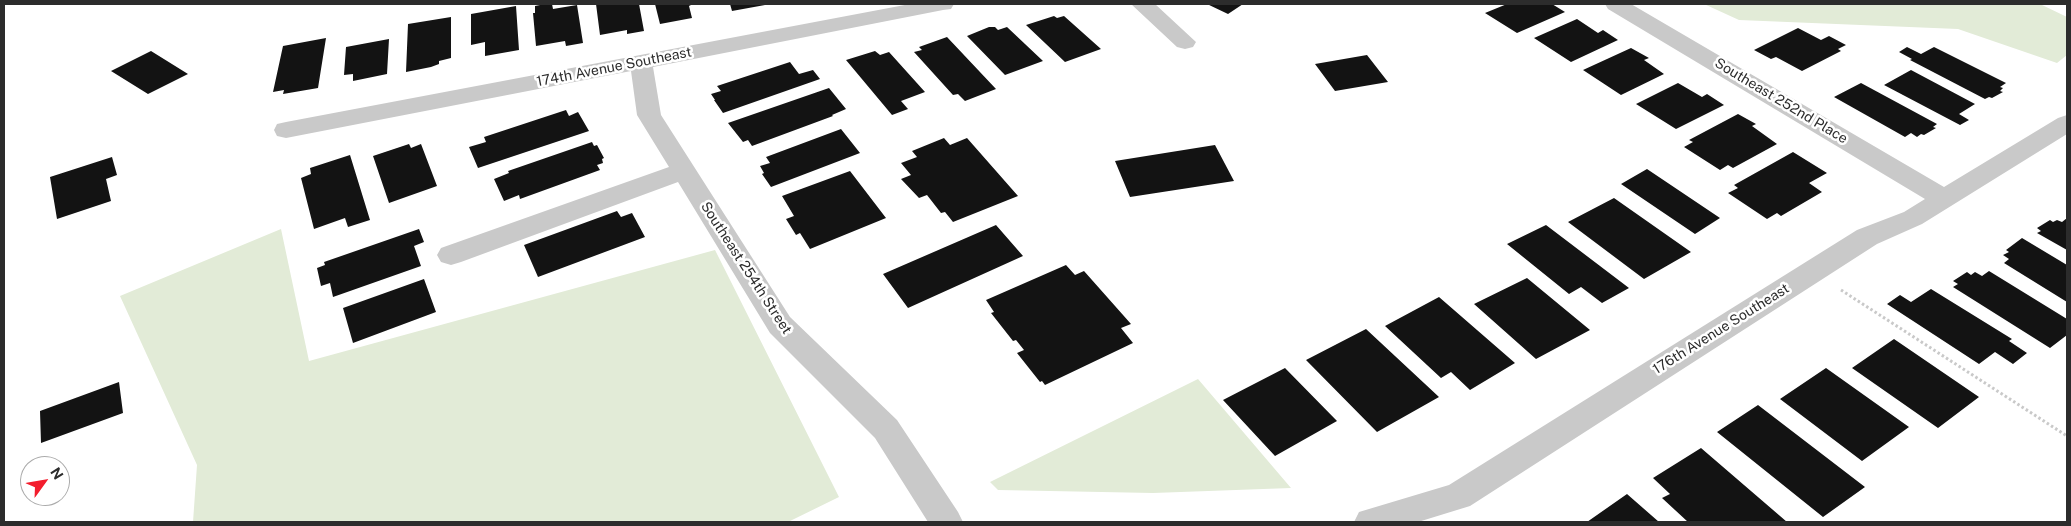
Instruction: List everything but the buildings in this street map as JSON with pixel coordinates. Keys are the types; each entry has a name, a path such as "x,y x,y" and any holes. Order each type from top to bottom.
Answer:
{"street":[{"name":"174th Avenue Southeast","path":"286,130 641,62 868,11 943,4"},
{"path":"1142,4 1185,42"},
{"name":"Southeast 252nd Place","path":"1616,4 1945,199"},
{"name":"Southeast 254th Street","path":"641,62 649,115 780,324 886,430 946,522"},
{"name":"176th Avenue Southeast","path":"1371,522 1458,496 1867,237 1913,218 2067,123"},
{"path":"451,255 683,171"}],"path":[{"path":"1812,272 2067,436"}],"green space":[{"path":"1704,4 2040,4 2067,17 2067,55 2057,63 1958,29 1739,20"},
{"path":"281,229 309,361 715,250 839,497 788,522 193,522 197,465 120,296"},
{"path":"1198,379 1291,488 1153,493 998,490 990,482"}]}
